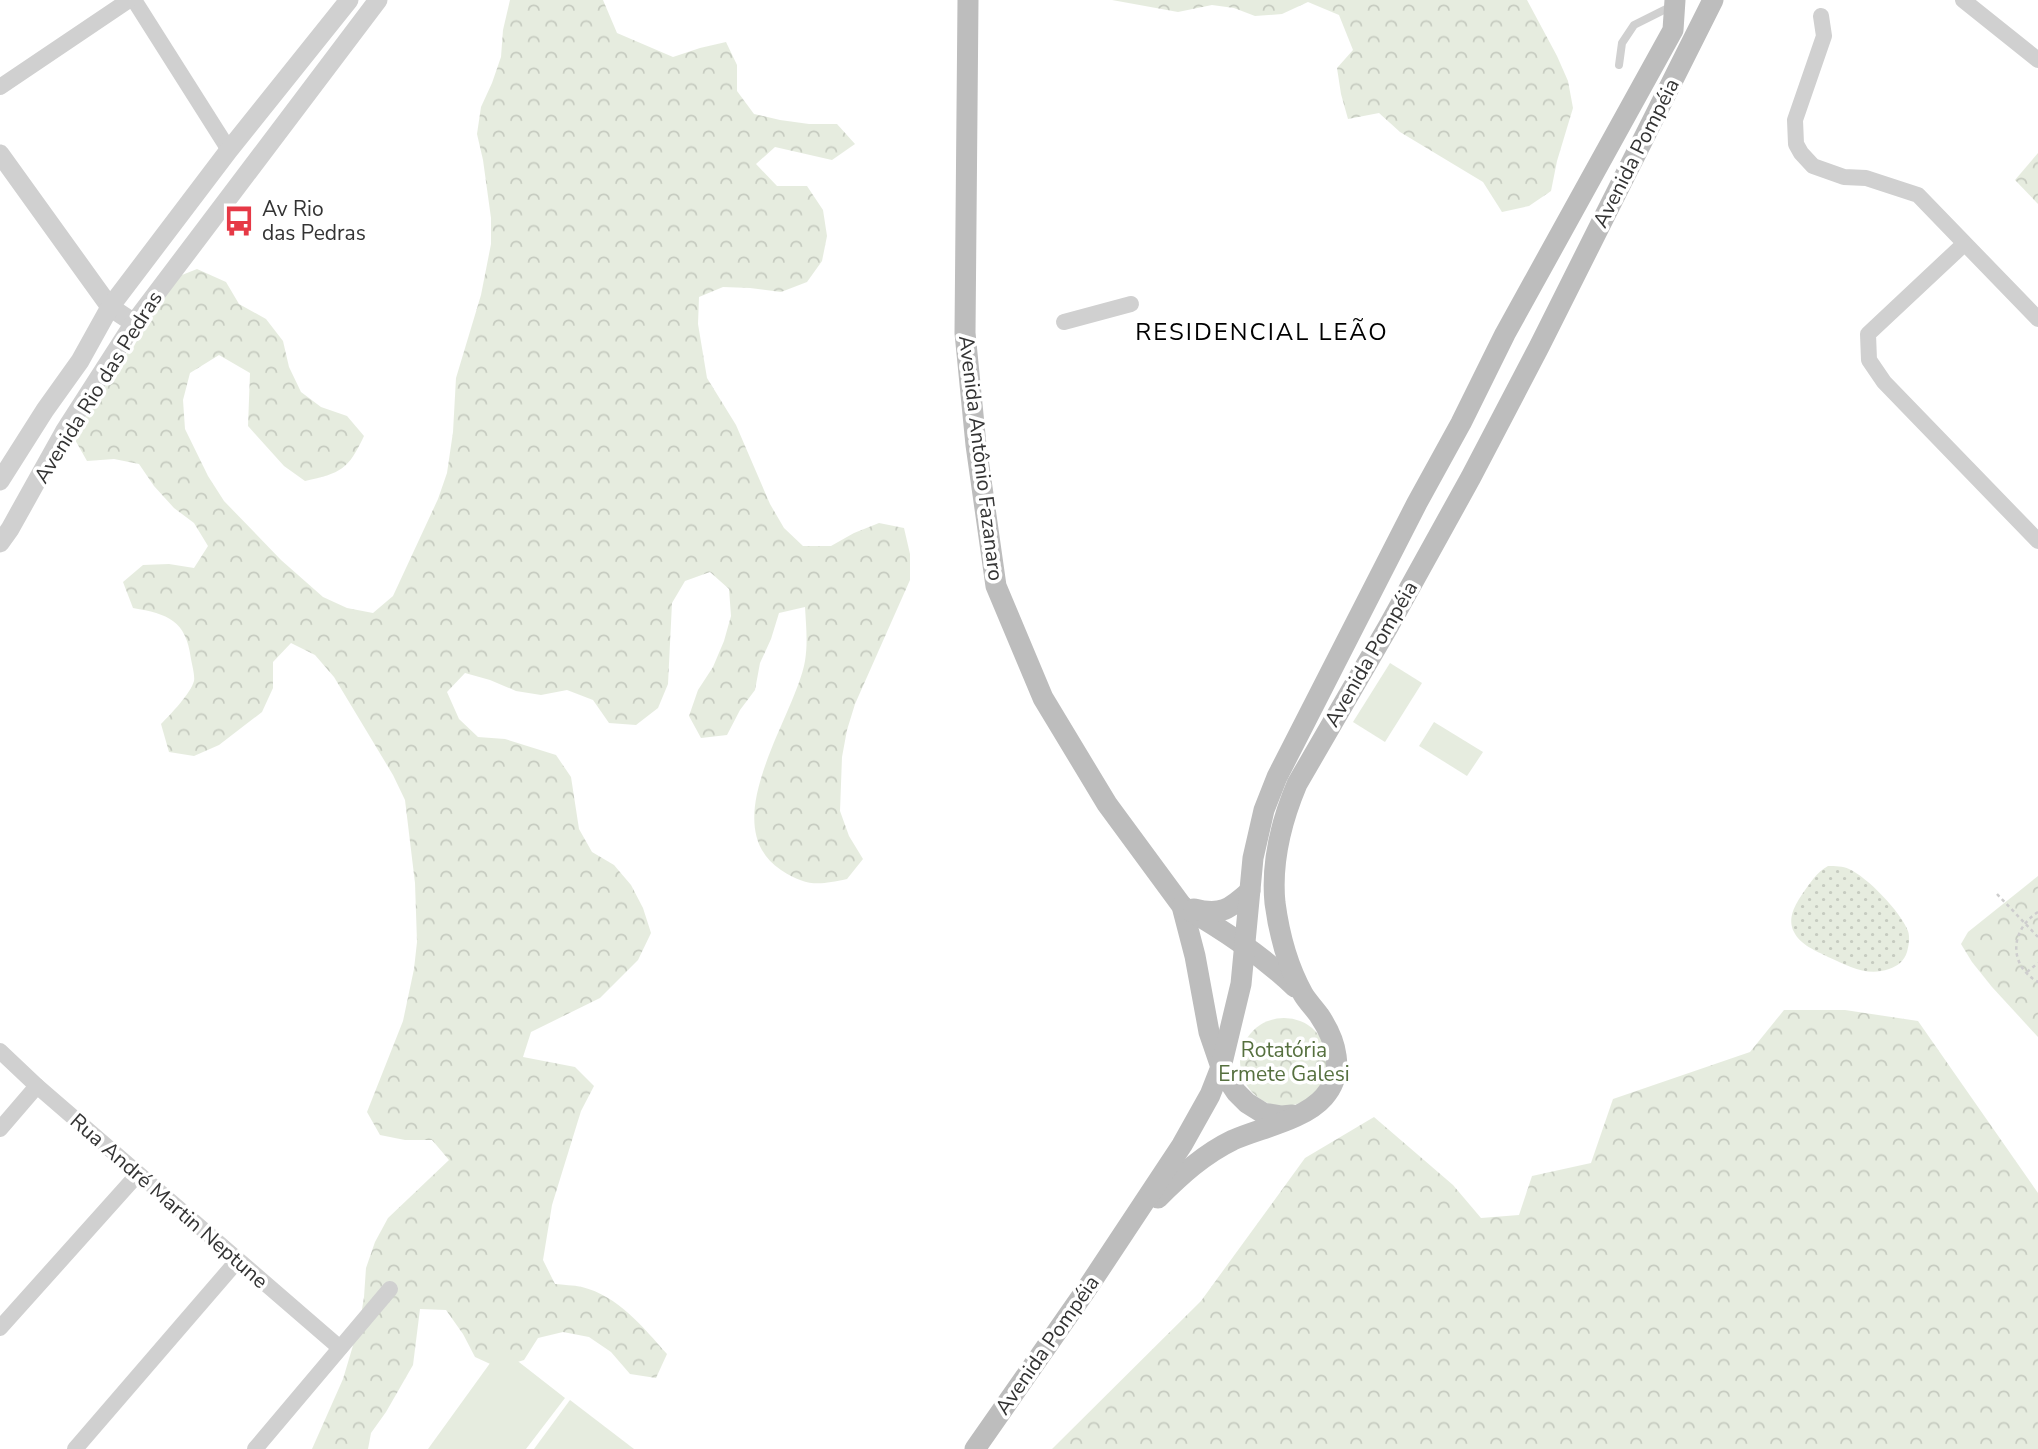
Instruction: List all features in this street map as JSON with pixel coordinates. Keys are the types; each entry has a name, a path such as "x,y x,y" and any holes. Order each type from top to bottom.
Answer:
{"main road":[{"name":"Avenida Antônio Fazanaro","path":"968,0 965,333 976,445 996,586 1043,698 1107,804 1182,906 1195,956 1209,1032 1221,1067 1236,1092 1247,1103 1264,1113 1282,1116 1301,1113"},
{"name":"Avenida Pompéia","path":"1119,1241 1159,1197 1205,1156 1233,1140 1312,1108 1330,1089 1335,1077 1337,1052 1333,1039 1304,995 1289,963 1275,904 1276,856 1288,806 1297,784 1388,628 1471,477 1713,0"},
{"name":"Avenida Pompéia","path":"975,1449 1119,1241 1182,1145 1210,1095 1221,1067 1241,984 1258,831 1277,777 1505,334 1673,30 1675,2"},
{"path":"1549,256 1563,254 1577,272"},
{"path":"1461,423 1449,463 1450,471 1457,477 1471,477"},
{"path":"1182,906 1217,913 1235,905 1250,891"},
{"name":"Avenida Antônio Fazanaro","path":"1182,906 1244,944 1272,965 1304,995"}],"street":[{"path":"0,87 131,0 229,150"},
{"name":"Avenida Rio das Pedras","path":"1,477 80,361 110,307 229,150 349,0"},
{"name":"Avenida Rio das Pedras","path":"0,543 64,432 134,323 378,0"},
{"path":"1963,0 2038,60"},
{"path":"1821,16 1824,36 1796,120 1796,144 1801,153 1813,166 1844,177 1866,178 1918,195 2038,319"},
{"path":"0,154 110,307 134,323"},
{"path":"1964,244 1868,334 1869,360 1884,382 2038,541"},
{"path":"1064,322 1131,304"},
{"name":"Rua André Martin Neptune","path":"0,1051 340,1348"},
{"path":"0,1129 37,1086"},
{"path":"0,1328 138,1174"},
{"path":"75,1449 238,1260"},
{"path":"254,1449 390,1289"}],"lane":[{"path":"1619,65 1622,43 1634,25 1675,2"}],"path":[{"path":"1997,894 2038,937"},
{"path":"2038,912 2025,922 2016,943 2022,968 2038,982"},
{"path":"2026,973 2038,963"}],"green space":[{"path":"510,0 603,0 617,33 673,57 726,42 737,65 737,91 754,114 809,124 837,124 855,144 832,160 775,147 756,164 777,186 807,186 823,210 827,236 822,261 807,282 781,292 723,287 699,297 698,324 707,378 736,425 770,504 784,528 803,546 831,546 879,523 904,528 910,554 910,580 855,704 847,730 842,757 840,811 849,836 863,859 847,879 813,883 790,876 762,850 755,826 756,799 764,770 805,661 805,607 779,613 760,663 755,690 740,710 727,735 701,738 689,716 698,690 713,667 724,641 731,616 729,589 710,572 685,581 672,603 668,684 658,708 636,725 609,723 593,700 567,690 541,695 516,691 465,673 447,692 459,719 478,737 505,739 556,755 571,777 579,829 592,852 614,865 631,885 643,908 651,933 638,960 600,998 531,1032 523,1057 575,1067 594,1086 581,1111 552,1205 543,1260 555,1284 582,1287 607,1297 649,1333 667,1354 656,1378 630,1374 611,1352 589,1337 563,1332 538,1338 524,1360 499,1368 475,1357 446,1310 420,1309 413,1365 371,1433 368,1449 312,1449 343,1379 360,1322 366,1268 375,1242 388,1218 449,1160 432,1140 405,1140 380,1135 367,1112 403,1021 414,969 417,942 415,883 405,800 393,775 334,677 315,655 291,643 273,662 273,688 262,712 219,745 194,756 169,752 161,724 185,698 194,681 189,646 180,627 173,621 156,613 133,608 123,582 143,565 169,564 194,568 208,546 194,523 174,508 139,464 114,459 87,461 74,438 85,412 113,365 133,348 172,279 197,269 226,282 239,304 266,319 283,341 289,367 301,392 321,407 347,416 364,436 353,456 342,468 305,481 284,466 248,426 250,373 219,355 190,373 183,400 185,429 208,476 224,501 281,560 323,597 347,608 373,613 393,596 438,499 447,473 453,432 456,378 481,295 491,244 491,218 477,134 481,107 501,57 503,30"},
{"path":"1112,0 1527,0 1568,81 1573,108 1551,191 1529,206 1502,212 1483,182 1400,132 1379,113 1348,119 1337,68 1353,50 1339,15 1308,2 1282,14 1255,16 1234,8 1212,5 1178,12"},
{"path":"2038,153 2038,204 2015,180"},
{"path":"1390,663 1422,683 1385,742 1353,722"},
{"path":"1434,722 1483,752 1467,776 1419,746"},
{"path":"1828,866 1844,867 1856,873 1874,887 1898,914 1909,938 1906,955 1898,965 1873,972 1858,969 1814,950 1797,937 1791,922 1795,907 1814,878"},
{"path":"2038,876 2038,1037 1992,987 1961,944 1968,932"},
{"path":"1784,1010 1845,1010 1918,1021 2038,1193 2038,1449 1052,1449 1201,1301 1305,1158 1374,1117 1453,1185 1481,1218 1519,1215 1532,1176 1591,1163 1613,1099 1750,1052"},
{"name":"Rotatória Ermete Galesi","path":"1284,1018 1301,1021 1315,1031 1325,1045 1328,1062 1325,1079 1315,1093 1301,1103 1284,1106 1267,1103 1253,1093 1243,1079 1240,1062 1243,1045 1253,1031 1267,1021"},
{"path":"501,1348 565,1398 526,1449 428,1449"},
{"path":"570,1400 634,1449 534,1449"}],"place":[{"name":"Av Rio das Pedras","path":"239,221"}],"district":[{"name":"RESIDENCIAL LEÃO","path":"1262,332"}]}
